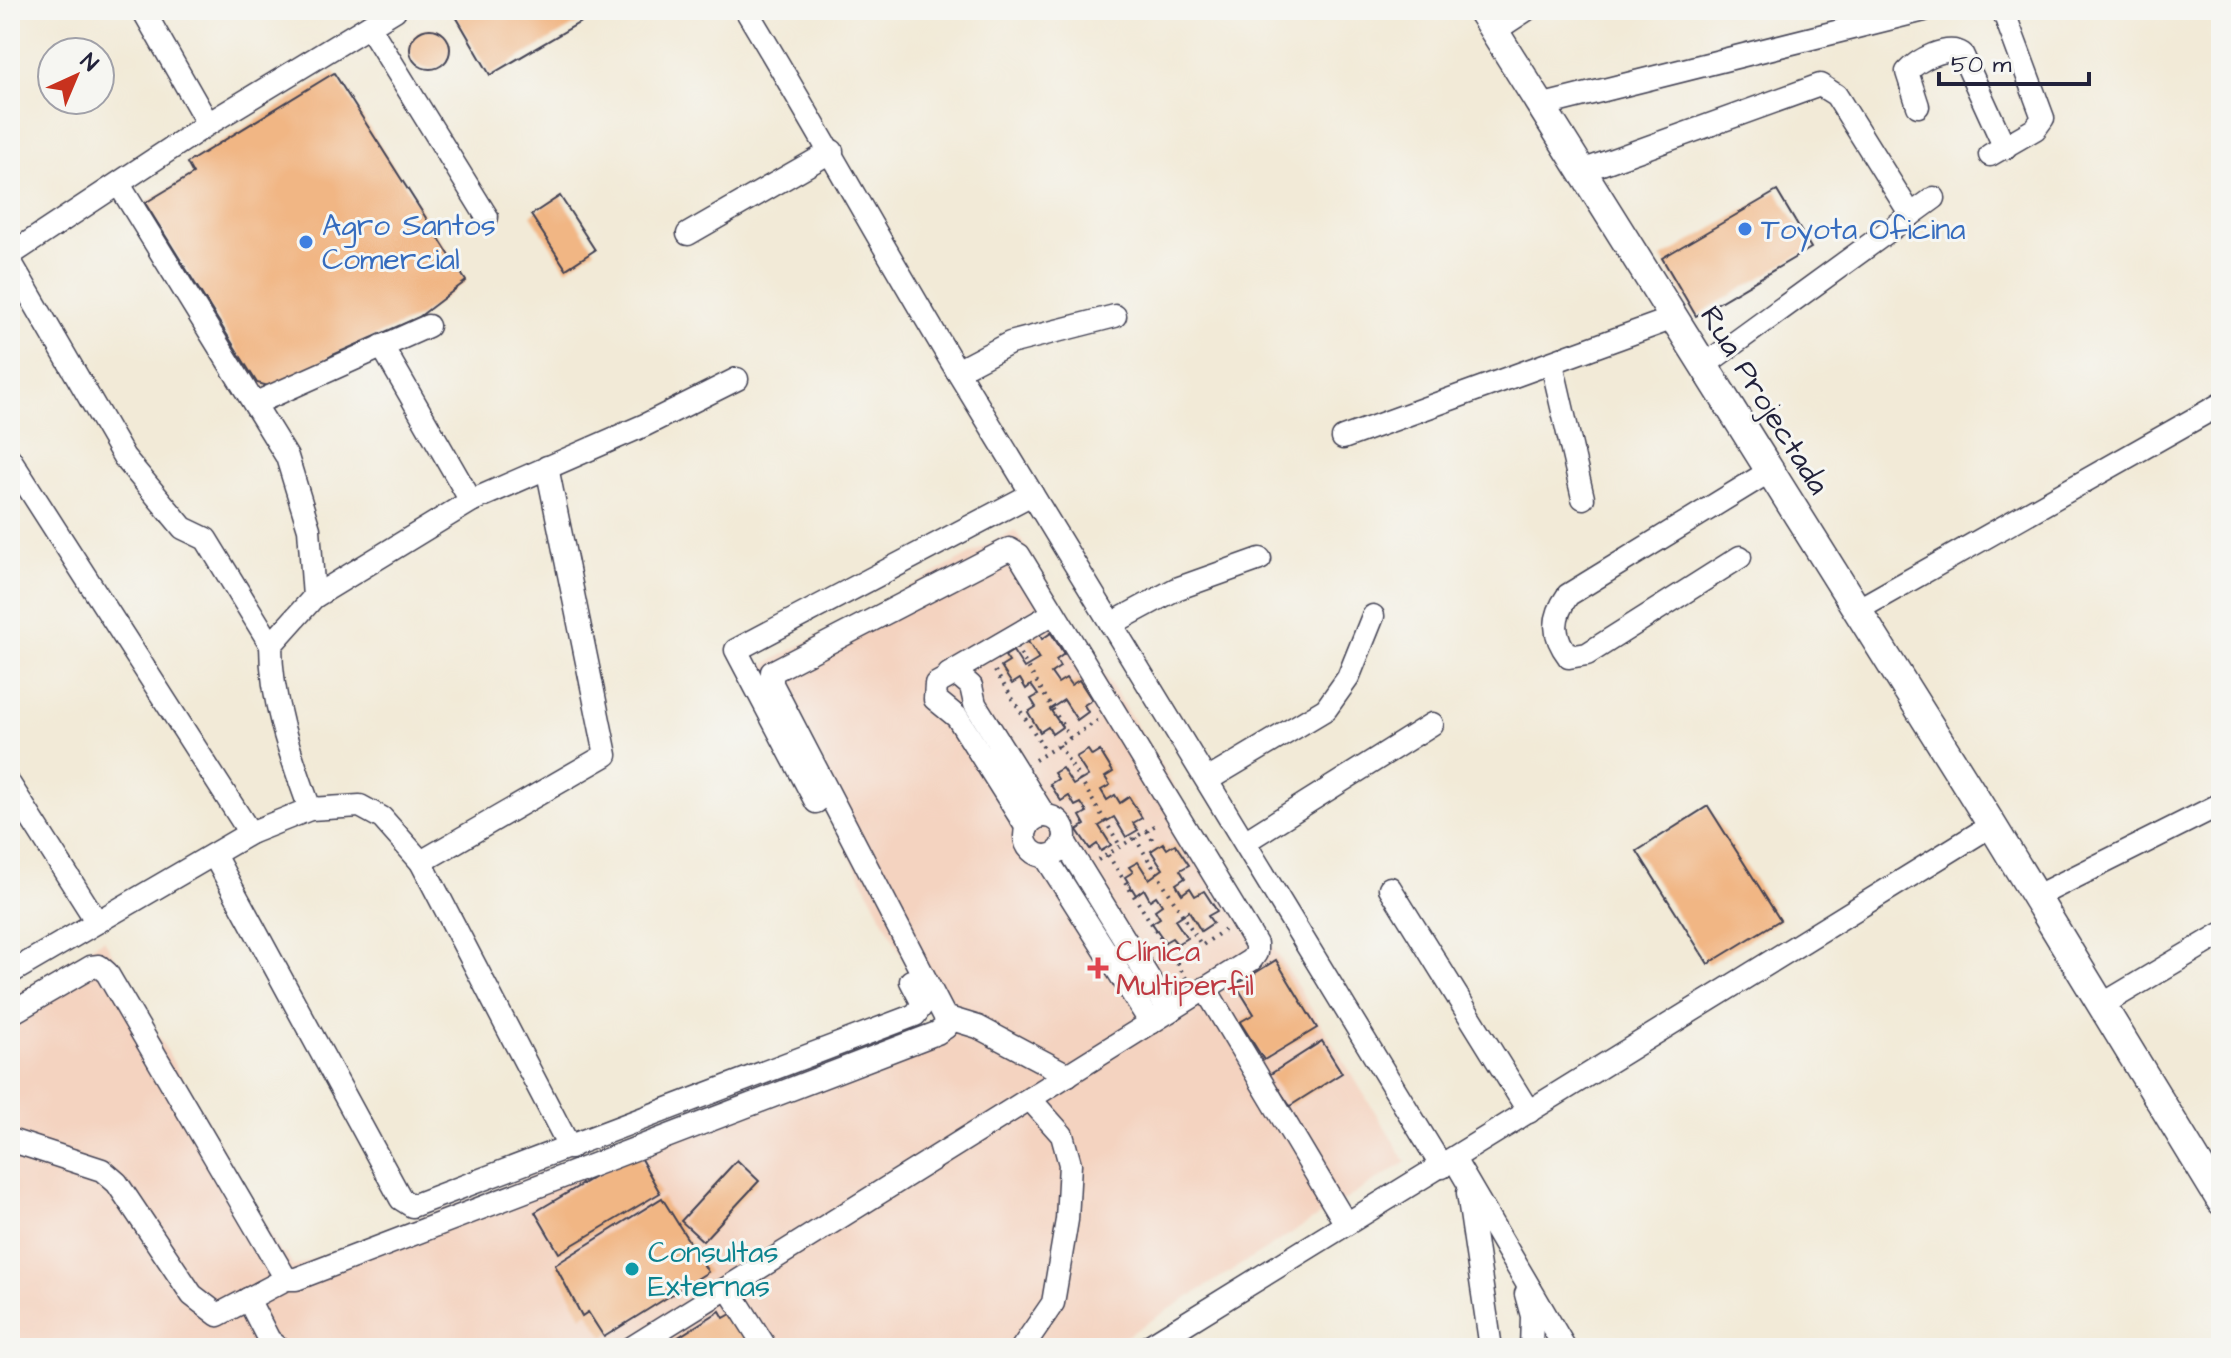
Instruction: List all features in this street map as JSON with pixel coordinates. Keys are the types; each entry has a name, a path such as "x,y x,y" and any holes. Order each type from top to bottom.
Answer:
{"main road":[{"name":"Rua Projectada","path":"1487,21 1992,825 2221,1201"}],"street":[{"path":"143,10 208,124"},
{"path":"310,809 284,735 271,674 271,645 206,539 183,528 124,457 10,258 208,124 395,10"},
{"path":"746,10 832,151 957,371 1111,624 1469,1197 1491,1348"},
{"path":"1487,21 1526,10"},
{"path":"1540,106 1924,10"},
{"path":"1918,106 1907,72 1946,50 1956,50 1962,54 1998,151 2035,129 2043,118 2003,10"},
{"path":"369,26 487,217"},
{"path":"1582,171 1820,85 1836,95 1911,215"},
{"path":"688,234 832,151"},
{"path":"120,186 287,457 309,529 314,597"},
{"path":"1703,366 1934,198"},
{"path":"957,371 1010,343 1115,316"},
{"path":"1343,438 1674,318"},
{"path":"256,403 428,326"},
{"path":"382,346 471,501"},
{"path":"1552,364 1583,498"},
{"path":"271,645 314,597 471,501 737,379"},
{"path":"1857,610 2221,404"},
{"path":"10,459 250,833"},
{"path":"421,862 606,755 547,467"},
{"path":"1740,557 1587,654 1569,657 1558,643 1554,627 1557,611 1568,595 1770,471"},
{"path":"214,855 406,1203 419,1206 879,1030 922,1008 736,650 1032,494"},
{"path":"10,1140 102,1170 117,1183 192,1295 218,1315 286,1279 296,1279 937,1033 946,1027 945,1017 772,684 772,672 1009,549 1019,555 1256,944 1256,953 1251,960 1197,979 1160,1017 631,1348"},
{"path":"1111,624 1176,589 1260,559"},
{"path":"1054,613 949,674 936,684 935,699 957,717 1036,822 1062,825 1064,841 1160,1017"},
{"path":"1209,779 1326,709 1348,678 1373,616"},
{"path":"949,674 956,673 971,686 975,704 1036,822"},
{"path":"1246,841 1432,724"},
{"path":"10,785 97,922"},
{"path":"2035,897 2221,804"},
{"path":"10,973 250,833 310,809 360,806 382,818 421,862 570,1148"},
{"path":"1036,822 1026,841 1030,849 1045,856 1160,1017"},
{"path":"1146,1348 1992,825"},
{"path":"1045,856 1058,851 1064,841"},
{"path":"1390,888 1529,1112"},
{"path":"2100,1006 2221,934"},
{"path":"10,1014 91,967 99,966 107,973 286,1279"},
{"path":"1197,979 1346,1224"},
{"path":"945,1017 978,1027 1068,1075"},
{"path":"1022,1348 1053,1303 1067,1220 1070,1164 1062,1135 1030,1099"},
{"path":"1448,1163 1515,1262 1565,1348"},
{"path":"1515,1262 1532,1316 1531,1348"},
{"path":"728,1288 766,1348"},
{"path":"248,1299 269,1340 279,1348"}],"path":[{"path":"1013,642 1070,738"},
{"path":"987,659 1047,752"},
{"path":"1040,774 1032,761 1107,715"},
{"path":"1079,723 1083,730"},
{"path":"1059,745 1121,847"},
{"path":"1088,849 1096,862 1170,816"},
{"path":"1147,831 1155,844"},
{"path":"1135,838 1202,946"},
{"path":"1108,855 1177,963 1197,979"},
{"path":"1177,963 1236,922"},
{"path":"1175,985 1197,979"}],"shaded area":[{"name":"Clínica Multiperfil","path":"1015,530 1406,1162 1107,1348 10,1348 10,998 104,939 281,1254 286,1254 293,1267 937,1022 753,671"}],"building":[{"path":"459,10 601,10 490,75 454,13"},
{"path":"430,29 444,35 450,49 444,63 430,69 416,63 410,49 416,35"},
{"name":"Agro Santos Comercial","path":"334,73 466,281 419,317 333,355 276,388 257,383 145,203 193,174 187,163"},
{"path":"1777,191 1811,248 1696,316 1662,258"},
{"path":"560,196 595,250 566,269 531,215"},
{"path":"1039,633 1042,639 1051,633 1064,654 1056,660 1060,667 1051,673 1058,683 1066,678 1071,685 1079,680 1092,700 1084,705 1088,712 1077,720 1064,700 1050,709 1062,727 1052,734 1048,727 1040,732 1028,712 1036,707 1031,699 1038,695 1031,685 1026,689 1020,679 1012,684 1001,667 1009,662 1005,656 1013,651 1024,668 1039,659 1027,640"},
{"path":"1088,750 1092,756 1100,751 1113,772 1105,777 1110,785 1101,790 1107,800 1115,795 1120,803 1129,797 1142,818 1133,823 1138,830 1126,837 1114,817 1099,826 1111,845 1101,851 1097,844 1090,849 1077,830 1085,825 1080,816 1087,812 1081,803 1075,806 1069,796 1061,801 1050,784 1058,779 1054,773 1062,768 1073,785 1088,776 1076,757"},
{"path":"1708,806 1780,920 1708,964 1637,851"},
{"path":"1163,843 1167,849 1175,844 1189,865 1180,870 1185,878 1176,884 1182,894 1190,888 1195,896 1204,891 1217,911 1208,916 1213,923 1201,931 1189,911 1175,920 1187,938 1177,944 1172,938 1165,942 1152,923 1160,918 1155,910 1162,905 1156,896 1150,900 1144,889 1136,895 1125,877 1133,872 1129,867 1138,862 1149,879 1163,869 1151,851"},
{"path":"1276,960 1317,1028 1264,1060 1240,1022 1254,1014 1236,985"},
{"path":"1322,1041 1342,1073 1290,1106 1269,1075"},
{"path":"637,1152 660,1193 559,1253 535,1212"},
{"path":"737,1160 759,1181 703,1241 681,1221"},
{"name":"Consultas Externas","path":"662,1198 708,1272 604,1337 588,1312 582,1316 555,1265"},
{"path":"738,1310 761,1348 661,1348 720,1311 724,1318"}],"place":[{"name":"Toyota Oficina","path":"1745,229"},
{"name":"Agro Santos Comercial","path":"306,242"},
{"name":"Clínica Multiperfil","path":"1098,968"},
{"name":"Consultas Externas","path":"632,1269"}]}
